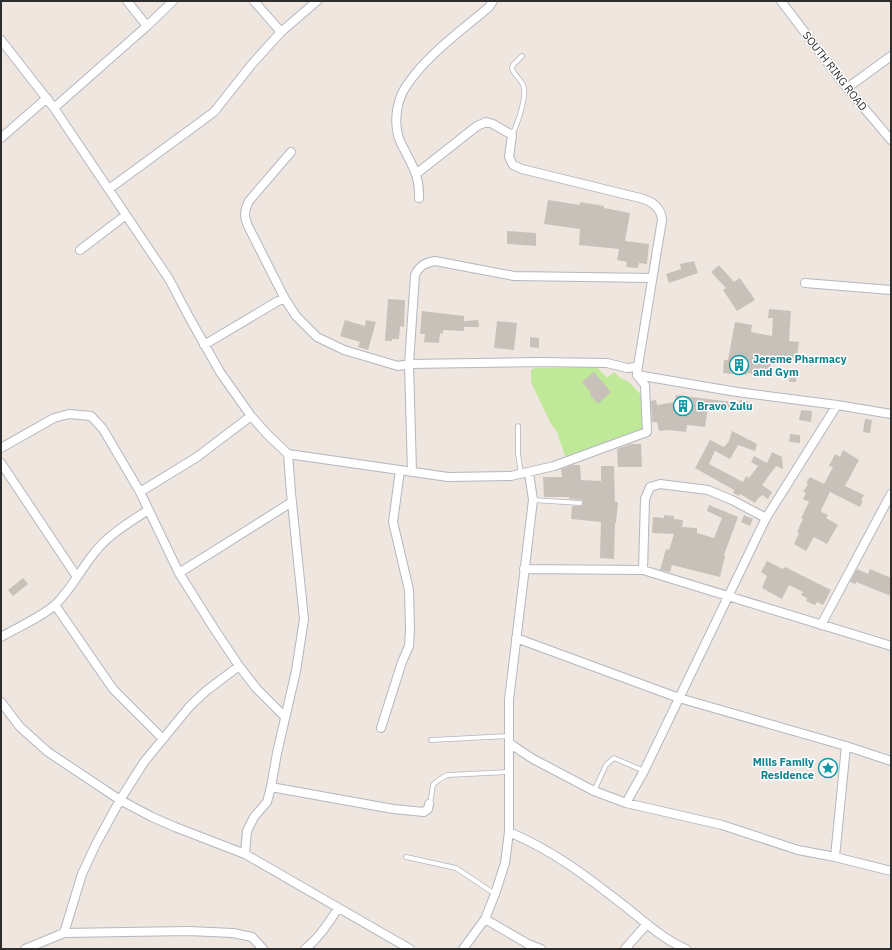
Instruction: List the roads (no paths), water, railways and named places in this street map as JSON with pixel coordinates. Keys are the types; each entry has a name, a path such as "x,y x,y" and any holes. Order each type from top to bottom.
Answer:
{"street":[{"path":"128,1 147,26"},
{"path":"54,108 147,26 173,1"},
{"path":"254,1 281,32"},
{"path":"109,189 214,112 252,64 281,32 317,1"},
{"path":"419,198 420,186 416,174 398,137 396,120 401,97 407,85 430,58 489,7 493,1"},
{"name":"SOUTH RING ROAD","path":"781,1 848,88 891,140"},
{"path":"1,40 47,98 169,279 220,372 251,416 288,454 448,477 525,473 579,458 647,432 645,385 637,371 662,220 661,212 654,204 648,200 522,169 512,164 509,157 512,135 493,124 486,122 478,126 416,174"},
{"path":"848,88 891,56"},
{"path":"1,138 47,98"},
{"path":"291,152 249,201 245,208 244,216 285,299 296,316 317,338 344,350 398,366 409,364 538,362 607,364 737,392 837,405 891,414"},
{"path":"80,250 126,215"},
{"path":"412,472 409,364 415,275 419,268 424,264 435,261 514,276 652,278"},
{"path":"805,283 891,290"},
{"path":"204,344 278,301 285,299"},
{"path":"626,803 644,771 766,518 837,405"},
{"path":"1,448 54,418 69,414 91,416 102,429 140,492 179,573 238,666 257,689 285,717"},
{"path":"140,492 197,457 251,416"},
{"path":"245,854 247,831 254,817 267,802 271,787 277,753 296,671 304,619 288,454"},
{"path":"1,463 78,578"},
{"path":"381,728 402,662 409,646 409,590 392,522 400,470"},
{"path":"464,949 485,919 495,894 505,863 509,832 509,700 533,500 525,473"},
{"path":"643,570 645,499 650,487 660,484 708,490 732,500 766,518"},
{"path":"821,625 891,494"},
{"path":"179,573 292,502"},
{"path":"1,637 55,605 78,578 94,553 104,542 117,531 148,510"},
{"path":"524,569 643,570 891,646"},
{"path":"55,605 113,689 163,739"},
{"path":"516,638 679,698 846,746 891,761"},
{"path":"64,933 82,874 96,844 120,800 144,762 190,706 206,691 238,666"},
{"path":"1,702 20,727 48,752 120,800 169,825 245,854 410,949"},
{"path":"509,740 533,759 594,791 626,803 722,825 798,850 835,857 891,871"},
{"path":"835,857 846,746"},
{"path":"271,787 409,811 424,812 428,809 429,804"},
{"path":"509,832 532,842 578,869 624,905 646,925 686,949"},
{"path":"305,949 317,938 338,908"},
{"path":"485,919 528,944 540,949"},
{"path":"625,949 646,925"},
{"path":"25,949 64,933 188,931 233,932 252,937 263,949"}],"lane":[{"path":"512,135 522,110 524,88 523,84 512,68 522,56"},
{"path":"518,426 518,454 525,473"},
{"path":"533,500 580,503"},
{"path":"431,740 509,740"},
{"path":"594,791 606,765 614,758 644,771"},
{"path":"429,804 434,785 437,781 448,775 508,772"},
{"path":"406,858 456,868 495,894"}],"place":[{"name":"Jereme Pharmacy and Gym","path":"739,365"},
{"name":"Bravo Zulu","path":"683,406"},
{"name":"Mills Family Residence","path":"828,768"}]}
